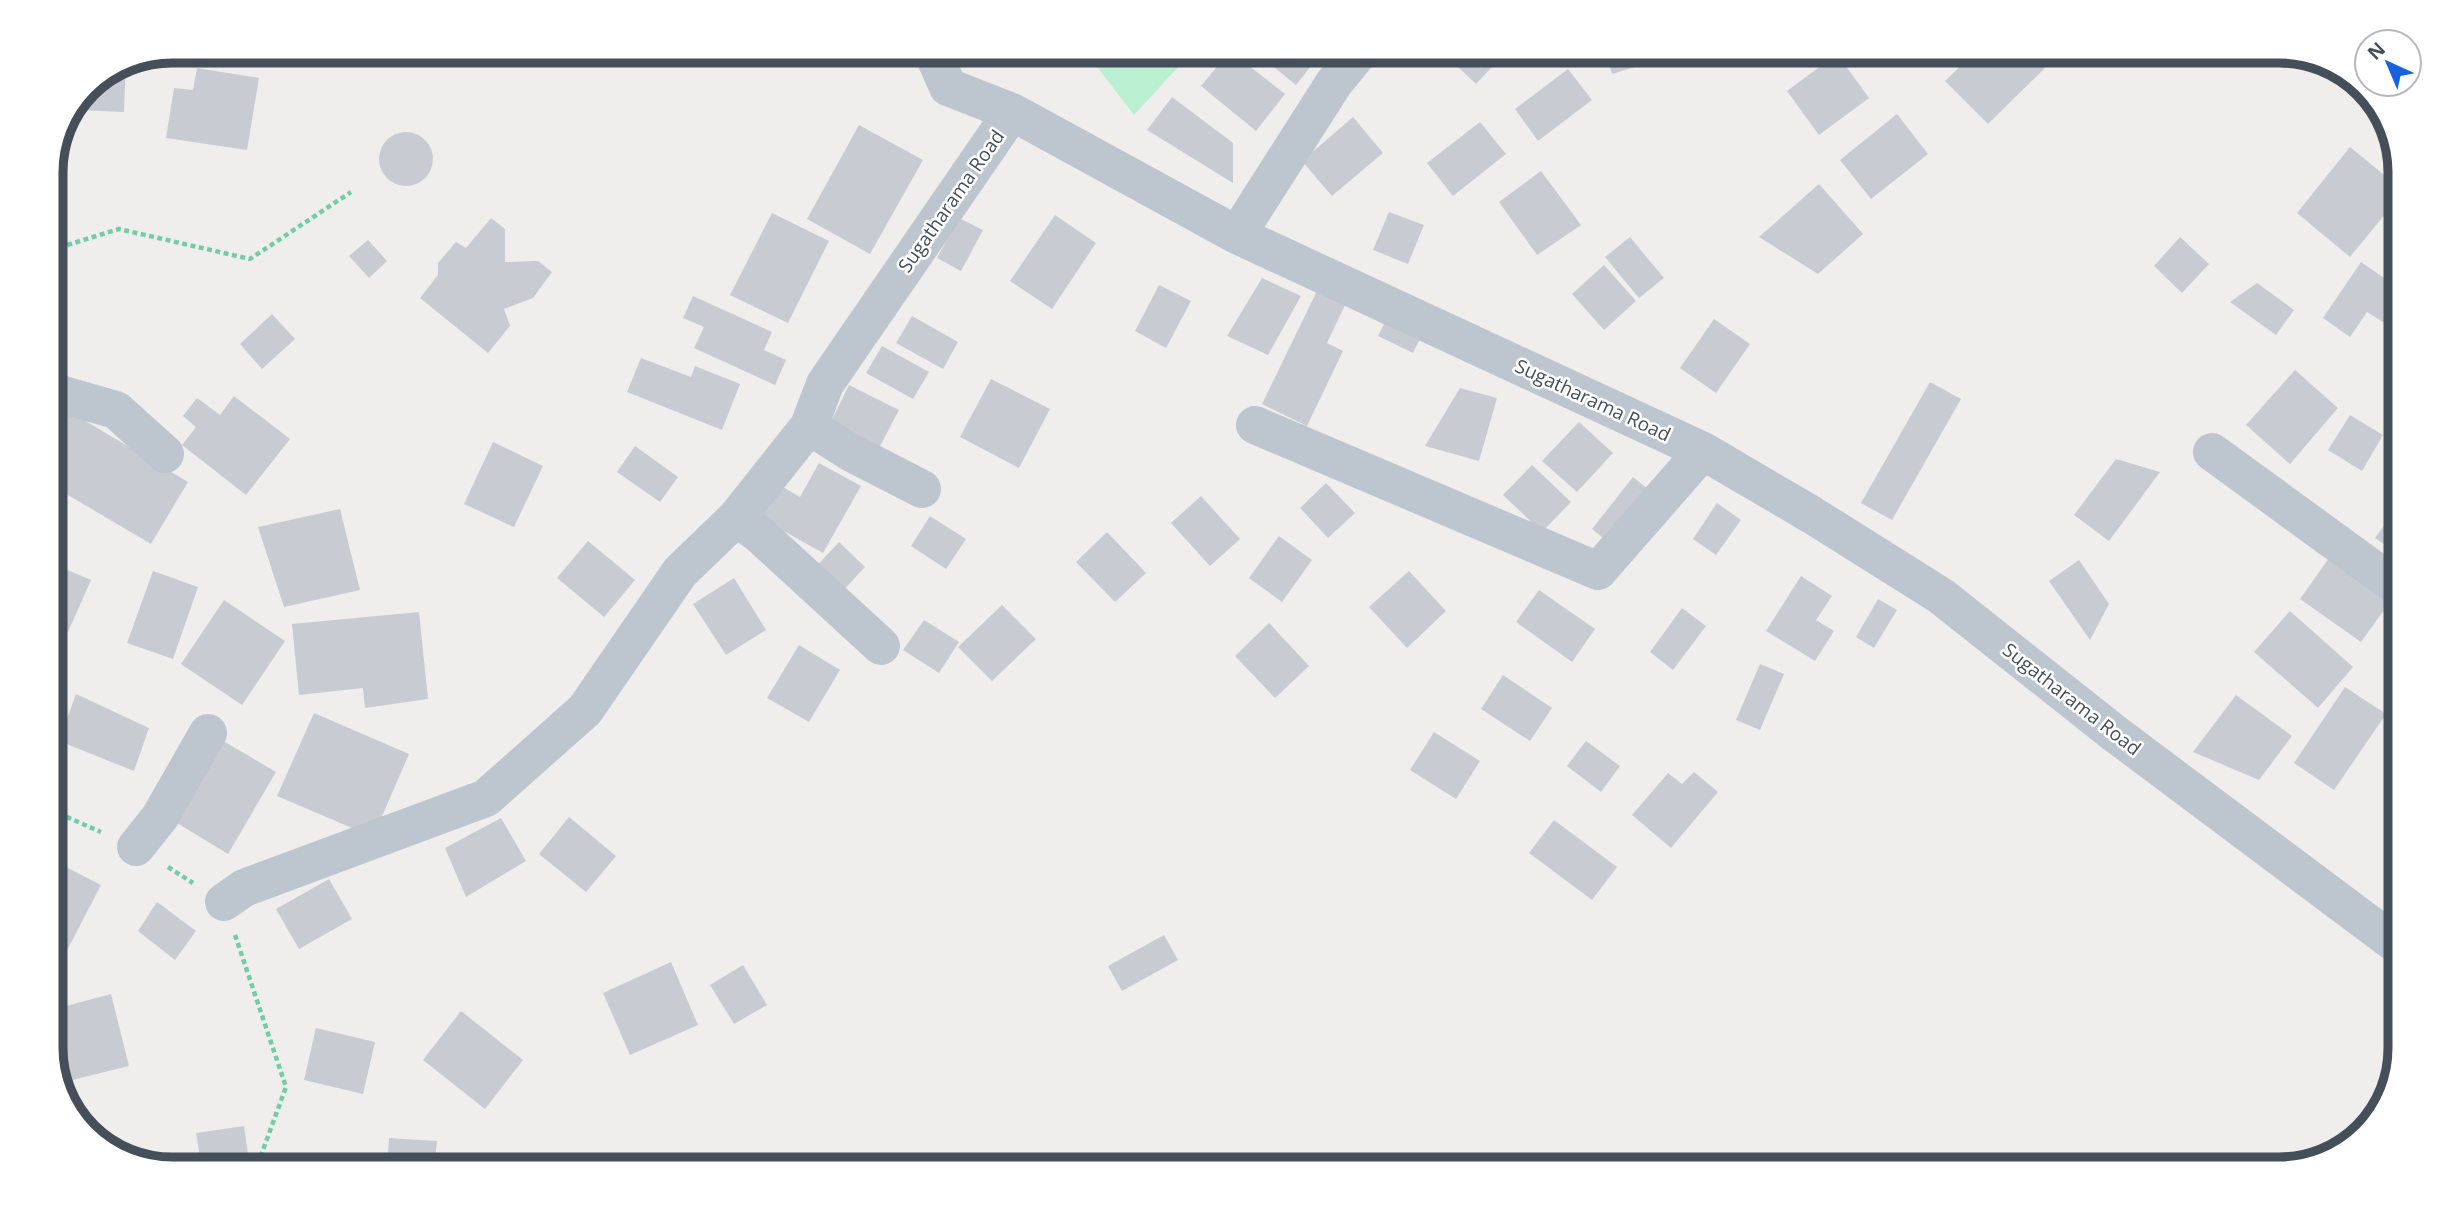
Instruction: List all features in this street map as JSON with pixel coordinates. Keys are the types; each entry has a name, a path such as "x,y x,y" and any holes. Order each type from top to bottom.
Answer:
{"street":[{"path":"937,63 948,86 1012,112"},
{"path":"1237,235 1334,83 1350,63"},
{"name":"Sugatharama Road","path":"224,902 244,888 486,799 585,710 680,572 736,517 809,426 825,384 1012,112 1237,235 1703,451 1812,514 1941,596 2114,733 2388,938"},
{"path":"63,395 116,411 165,454"},
{"path":"1255,425 1598,571 1703,451"},
{"path":"809,426 850,452 922,489"},
{"path":"2212,452 2388,580"},
{"path":"736,517 759,534 881,646"},
{"path":"136,847 160,817 208,733"}],"path":[{"path":"63,246 119,229 250,259 351,192"},
{"path":"63,815 136,847 224,902 286,1087 260,1157"}],"green space":[{"path":"1094,63 1182,63 1134,115"}],"building":[{"path":"1220,63 1245,63 1285,94 1256,131 1201,86"},
{"path":"1269,63 1313,63 1296,85"},
{"path":"1454,63 1496,63 1476,84"},
{"path":"1609,63 1648,63 1612,74"},
{"path":"1825,63 1844,63 1869,98 1819,135 1787,91"},
{"path":"1964,63 2040,63 2045,68 1988,124 1945,81"},
{"path":"197,68 259,78 247,150 166,138 174,88 193,90"},
{"path":"1568,69 1592,100 1538,141 1515,109"},
{"path":"125,74 124,112 83,110 100,90"},
{"path":"1172,97 1233,143 1233,183 1147,130"},
{"path":"1897,114 1928,154 1871,199 1840,160"},
{"path":"1353,117 1383,153 1332,196 1302,161"},
{"path":"1480,122 1506,154 1453,196 1427,163"},
{"path":"859,125 923,160 870,254 807,219"},
{"path":"406,132 425,140 433,159 425,178 406,186 387,178 379,159 387,140"},
{"path":"2350,147 2388,178 2388,211 2350,257 2297,213"},
{"path":"1541,171 1581,225 1537,255 1499,202"},
{"path":"1819,184 1863,234 1818,274 1759,237"},
{"path":"1389,212 1424,225 1408,264 1373,250"},
{"path":"772,213 829,241 788,323 730,295"},
{"path":"1055,215 1096,243 1052,309 1010,281"},
{"path":"491,218 505,229 505,262 538,261 552,272 533,298 504,309 510,326 488,353 420,298 438,275 438,263 456,242 466,248"},
{"path":"959,218 983,230 961,271 937,258"},
{"path":"1630,237 1664,278 1639,298 1605,257"},
{"path":"2180,237 2209,264 2182,293 2154,266"},
{"path":"368,240 387,261 369,278 349,256"},
{"path":"2361,262 2388,281 2388,325 2367,312 2350,337 2323,318"},
{"path":"1604,265 1636,301 1604,330 1572,294"},
{"path":"1262,278 1301,296 1268,355 1227,336"},
{"path":"2257,283 2294,310 2276,335 2230,302"},
{"path":"1159,285 1191,301 1166,348 1135,331"},
{"path":"1317,291 1345,305 1327,343 1343,351 1307,426 1262,404"},
{"path":"693,296 772,332 764,350 786,360 775,385 694,348 704,327 683,318"},
{"path":"1390,312 1425,329 1413,353 1378,336"},
{"path":"272,314 295,339 262,369 240,344"},
{"path":"912,316 958,342 943,369 896,343"},
{"path":"1714,319 1750,344 1716,393 1680,368"},
{"path":"882,346 929,372 913,399 866,373"},
{"path":"641,358 691,377 695,366 740,384 722,430 627,392"},
{"path":"2295,370 2338,408 2290,464 2246,425"},
{"path":"991,379 1050,409 1019,468 960,437"},
{"path":"1930,382 1961,399 1892,520 1861,503"},
{"path":"849,385 899,410 877,452 828,428"},
{"path":"1460,388 1497,398 1479,461 1425,446"},
{"path":"234,396 290,439 246,495 182,445 196,427 183,416 197,398 220,415"},
{"path":"63,408 188,482 151,544 63,492"},
{"path":"2350,415 2383,435 2362,471 2328,450"},
{"path":"1579,422 1613,453 1577,492 1542,461"},
{"path":"493,442 543,466 514,527 464,504"},
{"path":"635,446 678,477 660,502 617,472"},
{"path":"2116,459 2160,472 2109,541 2074,515"},
{"path":"819,463 861,486 823,553 759,517 778,484 800,497"},
{"path":"1532,465 1571,502 1542,532 1503,495"},
{"path":"1633,477 1663,501 1622,553 1592,529"},
{"path":"1326,483 1355,513 1328,538 1300,508"},
{"path":"1201,496 1240,539 1210,566 1171,523"},
{"path":"1717,503 1741,520 1716,555 1693,539"},
{"path":"340,509 360,590 284,607 258,527"},
{"path":"930,516 966,539 946,569 911,546"},
{"path":"2388,520 2388,547 2375,538"},
{"path":"1107,532 1146,573 1115,602 1076,562"},
{"path":"1279,536 1312,560 1282,602 1249,578"},
{"path":"588,541 635,580 604,617 557,578"},
{"path":"839,542 865,567 836,598 810,573"},
{"path":"2334,551 2388,590 2388,605 2361,642 2300,599"},
{"path":"2079,560 2109,604 2090,640 2049,581"},
{"path":"63,568 91,580 68,632 63,630"},
{"path":"153,571 198,587 173,659 127,643"},
{"path":"1409,571 1446,611 1407,648 1369,607"},
{"path":"1801,576 1832,596 1816,620 1834,631 1815,661 1766,631"},
{"path":"734,578 766,630 726,655 693,604"},
{"path":"1539,590 1595,629 1572,662 1516,622"},
{"path":"1878,599 1897,610 1874,648 1856,637"},
{"path":"224,600 285,641 242,705 181,664"},
{"path":"1002,605 1036,639 992,681 958,647"},
{"path":"1682,608 1706,626 1673,670 1650,652"},
{"path":"2290,611 2353,667 2318,708 2254,652"},
{"path":"419,612 428,699 365,708 363,688 299,695 292,624"},
{"path":"924,620 959,642 939,673 903,650"},
{"path":"1269,623 1309,666 1275,698 1235,656"},
{"path":"799,645 840,670 809,722 767,698"},
{"path":"1760,664 1784,674 1760,730 1736,720"},
{"path":"1503,675 1552,708 1530,741 1481,709"},
{"path":"2345,687 2386,714 2334,790 2294,763"},
{"path":"76,694 149,728 134,771 63,743 63,730"},
{"path":"2236,695 2292,736 2259,780 2193,752"},
{"path":"314,713 409,754 373,837 277,796"},
{"path":"1434,732 1480,761 1456,799 1410,770"},
{"path":"220,739 276,772 228,854 172,820"},
{"path":"1586,741 1620,766 1601,792 1567,766"},
{"path":"1694,772 1718,792 1671,848 1632,815 1668,773 1682,784"},
{"path":"569,817 616,856 586,892 539,854"},
{"path":"501,818 526,861 466,897 445,848"},
{"path":"1554,820 1617,867 1592,900 1529,853"},
{"path":"64,866 101,885 63,958"},
{"path":"329,879 352,919 299,949 276,909"},
{"path":"157,902 196,931 175,960 138,931"},
{"path":"1164,935 1178,960 1122,991 1108,966"},
{"path":"671,962 698,1025 630,1055 603,993"},
{"path":"743,965 767,1005 734,1024 710,985"},
{"path":"111,994 129,1066 68,1081 63,1055 63,1007"},
{"path":"461,1011 523,1060 485,1109 423,1060"},
{"path":"316,1028 375,1042 363,1094 304,1080"},
{"path":"244,1126 248,1157 200,1157 196,1133"},
{"path":"389,1138 437,1141 435,1157 388,1157"}]}
